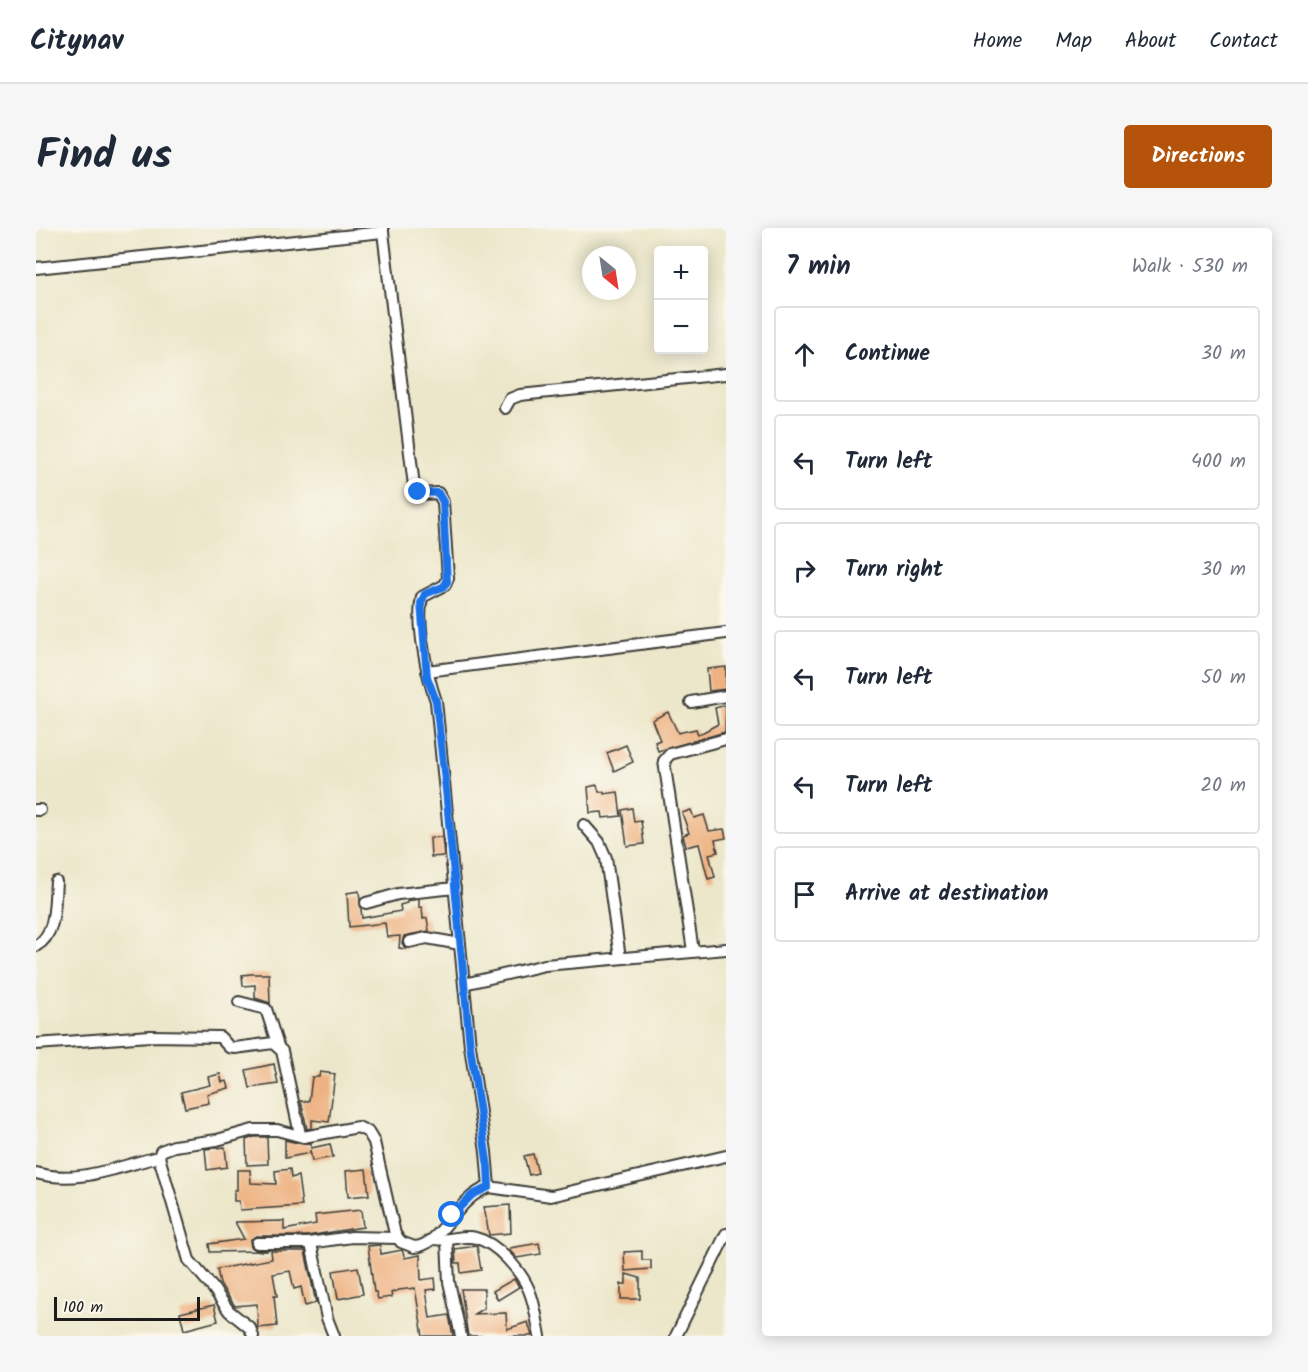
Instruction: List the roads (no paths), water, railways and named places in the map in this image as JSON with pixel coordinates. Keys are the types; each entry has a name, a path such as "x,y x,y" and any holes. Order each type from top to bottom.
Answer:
{"street":[{"path":"36,268 383,230 414,486 421,494 438,493 443,502 448,578 445,585 425,594 421,600 427,671 436,701 470,1046 489,1187"},
{"path":"505,408 510,399 520,395 726,374"},
{"path":"427,671 726,633"},
{"path":"691,702 726,696"},
{"path":"693,951 664,760 670,754 726,739"},
{"path":"584,825 599,842 606,858 620,958"},
{"path":"36,946 47,937 51,930 57,882"},
{"path":"366,903 398,894 454,888"},
{"path":"409,942 427,938 460,944"},
{"path":"465,984 545,965 726,949"},
{"path":"239,1002 266,1009 284,1058 300,1134"},
{"path":"36,1044 170,1036 220,1037 231,1048 269,1043 278,1046"},
{"path":"36,1173 55,1177 88,1176 159,1157 167,1148 217,1140 243,1131 277,1130 300,1134 303,1137 323,1136 349,1127 358,1127 368,1132 374,1142 382,1184 397,1238"},
{"path":"435,1239 463,1202 480,1190 489,1187 551,1196 726,1156"},
{"path":"159,1157 189,1260 229,1311 250,1328 253,1336"},
{"path":"676,1336 726,1234"},
{"path":"257,1243 308,1243 352,1237 397,1238 414,1247 435,1239 447,1241 465,1236 475,1237 500,1253 529,1289 540,1336"},
{"path":"447,1241 449,1282 460,1336"},
{"path":"308,1243 327,1318 334,1336"}]}
